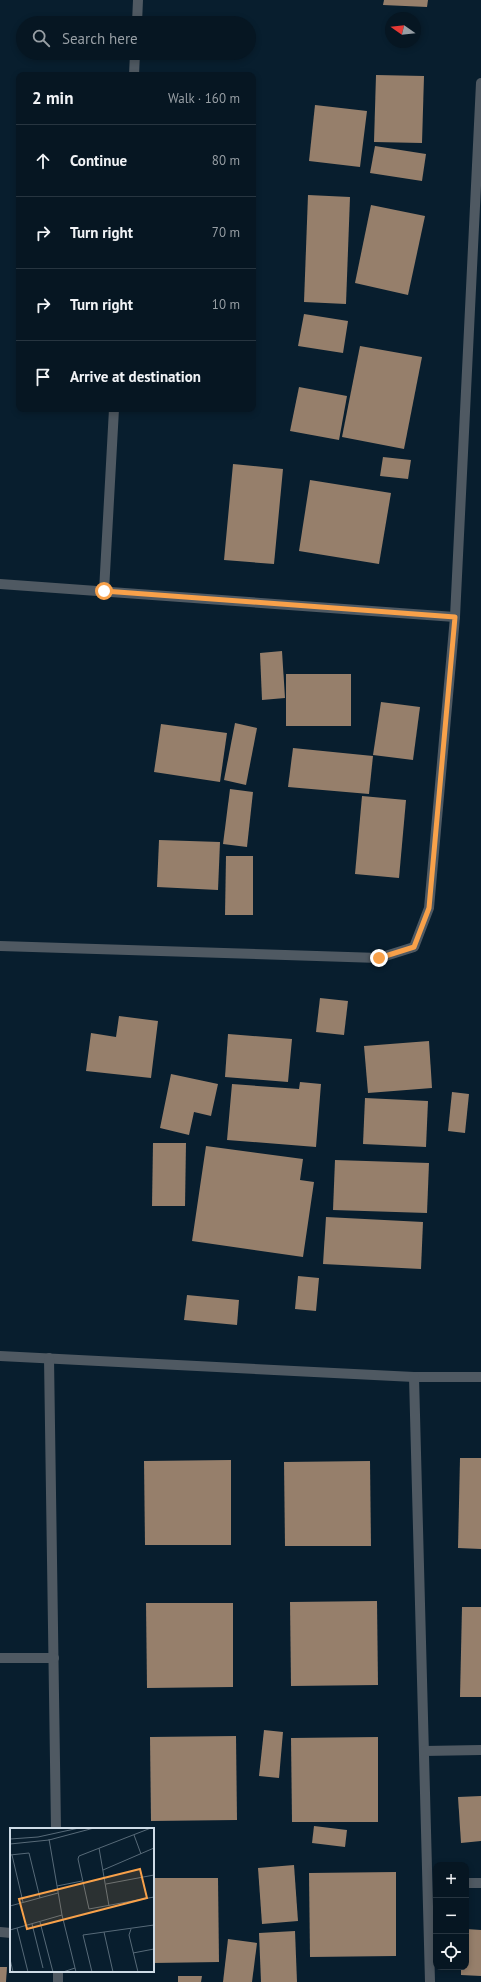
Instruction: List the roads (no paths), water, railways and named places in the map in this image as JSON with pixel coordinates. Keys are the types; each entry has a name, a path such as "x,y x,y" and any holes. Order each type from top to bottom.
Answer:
{"street":[{"path":"137,16 138,0"},
{"path":"134,72 135,60"},
{"path":"0,946 379,958 414,947 429,908 455,617 481,83"},
{"path":"104,591 114,412"},
{"path":"0,584 455,617"},
{"path":"0,1356 414,1377 481,1377"},
{"path":"49,1358 56,1828"},
{"path":"414,1377 424,1751 431,1883 430,1982"},
{"path":"0,1658 54,1658"},
{"path":"424,1751 481,1750"},
{"path":"469,1883 481,1883"}]}
